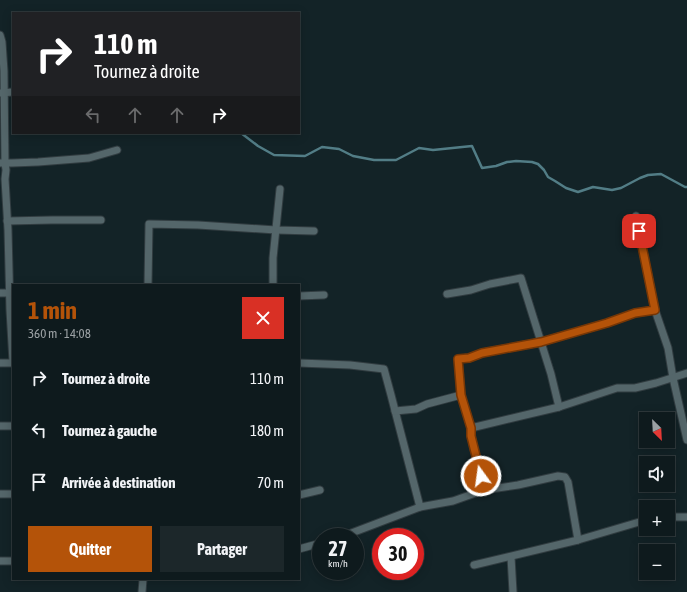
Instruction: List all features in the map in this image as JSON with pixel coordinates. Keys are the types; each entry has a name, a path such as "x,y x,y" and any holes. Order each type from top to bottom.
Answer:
{"street":[{"path":"0,35 2,42 2,163 6,170 5,179 12,325"},
{"path":"2,93 12,92"},
{"path":"2,163 89,158 117,150"},
{"path":"273,284 273,258 280,189"},
{"path":"636,216 655,310 668,348 687,440"},
{"path":"8,221 101,220"},
{"path":"148,284 149,224 314,231"},
{"path":"0,230 8,230"},
{"path":"447,294 521,278 551,374 559,407"},
{"path":"0,293 11,288"},
{"path":"300,296 324,295"},
{"path":"484,490 471,436 471,428 461,395 458,359 469,358 482,353 541,342 607,323 635,313 655,310"},
{"path":"0,363 12,362"},
{"path":"300,363 350,365 384,369 420,506"},
{"path":"471,428 559,407 617,388 634,388 687,374"},
{"path":"395,411 416,409 428,404 461,395"},
{"path":"0,426 12,426"},
{"path":"364,528 420,506 453,501 484,490 518,485 558,476 564,477 568,482 578,540"},
{"path":"300,496 320,490"},
{"path":"0,494 12,494"},
{"path":"675,517 687,517"},
{"path":"474,565 578,540 639,522"},
{"path":"300,549 312,545"},
{"path":"511,557 513,592"},
{"path":"0,561 12,561"},
{"path":"142,580 142,592"}],"waterway":[{"path":"242,134 258,146 274,155 305,156 322,147 339,149 353,156 374,160 396,160 419,148 433,150 472,146 482,168 496,166 507,162 532,162 538,164 548,177 566,188 578,192 593,187 612,190 621,188 648,175 661,174 687,187"}],"route":[{"path":"481,476 471,436 471,428 461,395 458,359 469,358 482,353 541,342 607,323 635,313 655,310 639,231"}]}
